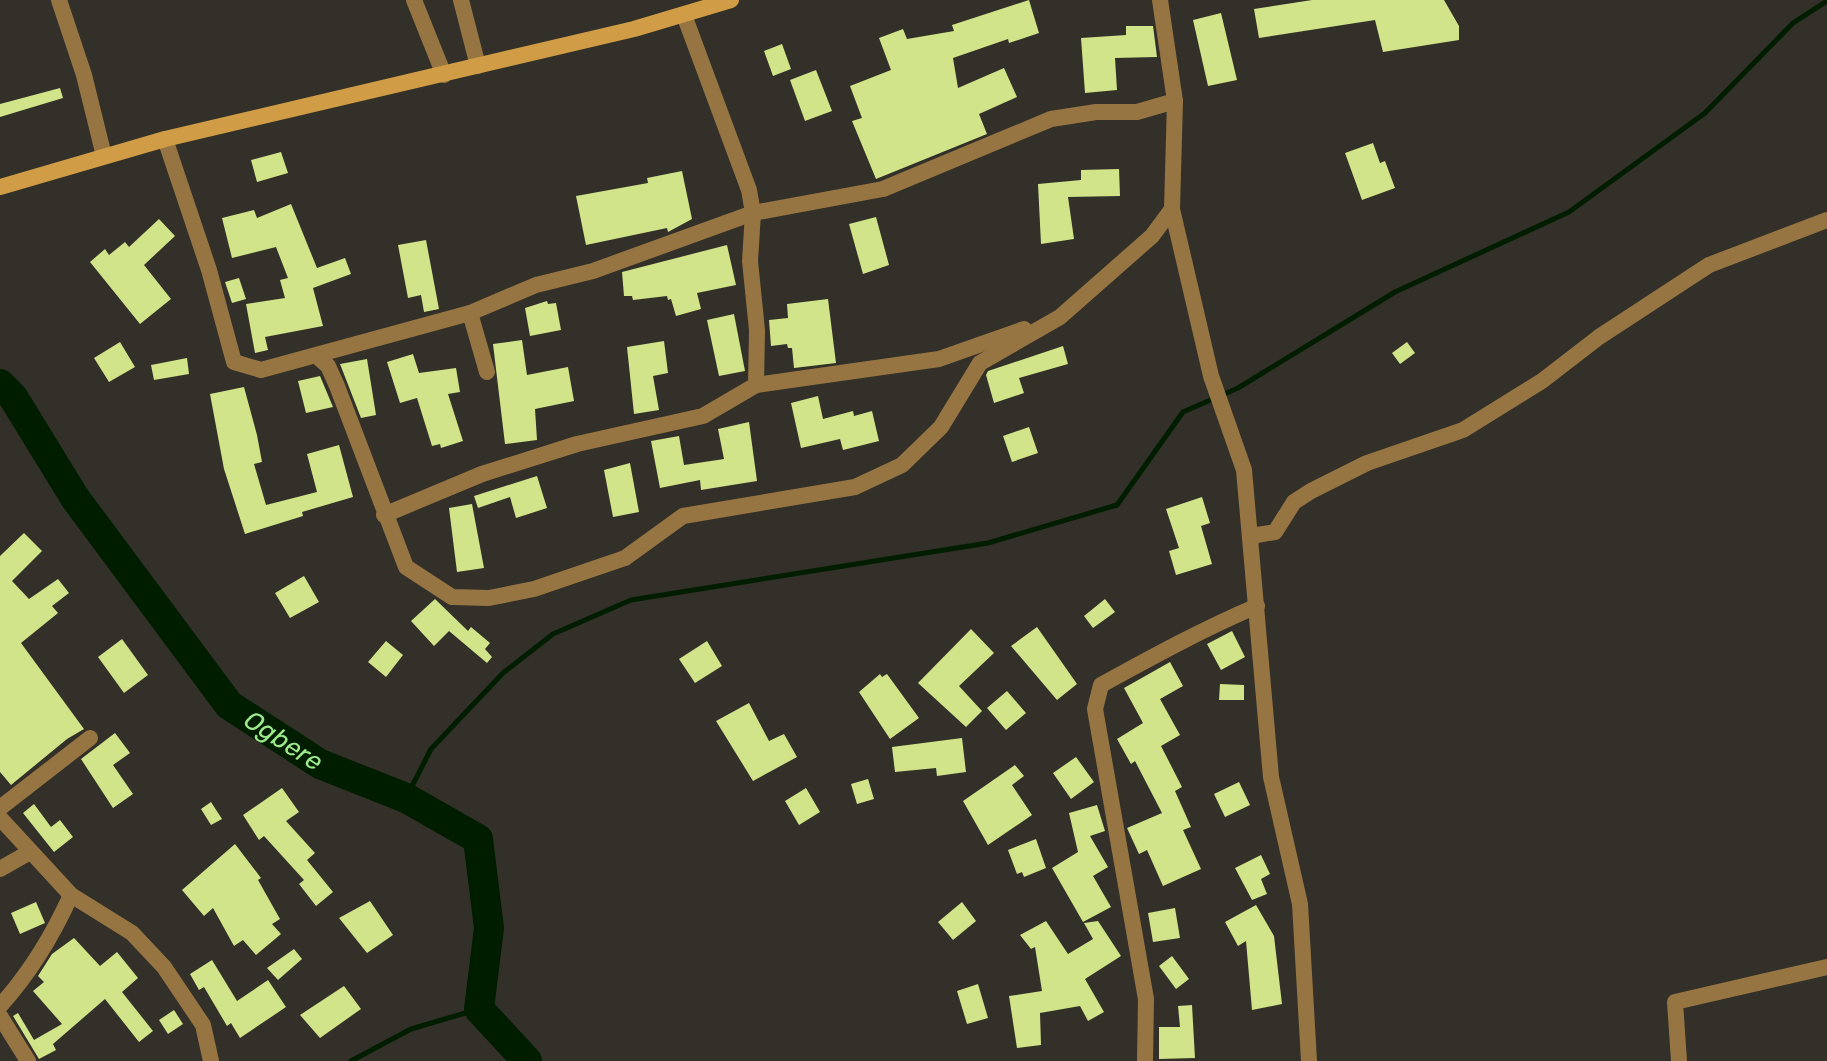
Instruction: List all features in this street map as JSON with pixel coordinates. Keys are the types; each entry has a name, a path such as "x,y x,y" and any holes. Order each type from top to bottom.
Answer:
{"main road":[{"path":"0,187 165,139 444,75 684,15 731,0"}],"street":[{"path":"59,0 84,75 104,156"},
{"path":"414,0 444,75"},
{"path":"461,0 478,66"},
{"path":"1160,0 1175,101 1172,209 1211,376 1244,470 1271,777 1300,904 1309,1061"},
{"path":"684,15 731,135 753,213 750,261 757,330 756,385"},
{"path":"165,139 209,270 234,362 261,370 318,357 470,313 536,285 593,271 753,213 883,189 1051,119 1096,112 1137,112 1175,101"},
{"path":"318,357 328,366 337,386 406,567 452,597 489,598 534,589 625,558 683,516 855,487 902,465 941,427 980,363 1060,317 1152,236 1172,209"},
{"path":"1251,536 1275,532 1294,502 1367,463 1463,430 1542,381 1599,337 1709,265 1827,220"},
{"path":"470,313 487,372"},
{"path":"384,515 482,474 564,449 703,416 756,385 939,359 1060,317"},
{"path":"1145,1061 1146,999 1114,829 1095,709 1097,694 1101,685 1150,662 1177,643 1257,606"},
{"path":"0,808 90,738"},
{"path":"0,818 71,895 132,933 164,967 203,1025 211,1061"},
{"path":"0,869 30,852"},
{"path":"0,1006 25,978 53,937 71,895"},
{"path":"1679,1061 1675,1002 1827,967"},
{"path":"0,1016 28,1061"}],"building":[{"path":"1029,0 1039,33 1009,43 1008,39 953,58 958,88 1004,68 1017,97 979,114 987,134 876,179 852,121 862,118 850,86 891,70 879,38 903,29 907,39 954,31 952,25"},
{"path":"1312,0 1444,0 1459,26 1459,40 1383,52 1375,20 1259,38 1254,9"},
{"path":"1221,13 1237,80 1208,86 1193,20"},
{"path":"1126,26 1153,26 1157,57 1115,58 1117,90 1085,93 1081,38 1126,35"},
{"path":"782,44 791,69 773,76 764,51"},
{"path":"816,70 832,111 805,121 790,80"},
{"path":"60,88 63,98 0,117 0,104"},
{"path":"1373,143 1380,163 1385,161 1395,188 1362,200 1345,153"},
{"path":"281,152 288,173 257,182 251,160"},
{"path":"1119,169 1120,196 1068,197 1074,239 1041,244 1038,184 1081,180 1081,170"},
{"path":"682,171 692,219 668,232 667,228 586,245 576,196 648,183 647,178"},
{"path":"291,204 317,268 345,258 351,274 313,288 323,326 265,337 268,350 255,353 246,304 285,298 280,280 288,278 276,247 232,258 222,218 254,210 257,218"},
{"path":"876,217 889,265 863,274 849,224"},
{"path":"159,219 175,236 144,265 171,299 140,324 90,262 105,249 109,255 125,242 129,247"},
{"path":"426,240 439,309 424,312 421,295 408,298 398,245"},
{"path":"727,245 736,285 697,293 701,309 676,316 671,299 668,300 667,296 633,300 632,296 624,296 622,272"},
{"path":"239,278 246,299 232,303 225,282"},
{"path":"828,299 836,363 794,368 792,348 788,348 787,344 771,346 769,320 788,318 787,304"},
{"path":"547,301 548,304 556,303 561,330 530,336 525,308"},
{"path":"734,314 745,371 719,376 707,320"},
{"path":"522,340 527,375 568,367 574,401 535,409 537,440 505,444 493,344"},
{"path":"664,341 668,373 653,376 659,410 634,414 627,347"},
{"path":"120,342 135,367 109,382 94,358"},
{"path":"1407,342 1415,353 1400,364 1392,353"},
{"path":"1063,346 1068,364 1019,378 1024,393 994,403 986,375 988,371"},
{"path":"413,354 419,373 456,368 460,392 448,394 463,441 441,448 440,444 432,446 417,398 400,403 387,362"},
{"path":"187,358 189,374 154,380 151,365"},
{"path":"367,359 376,415 361,418 340,364"},
{"path":"320,376 333,407 306,413 298,381"},
{"path":"244,387 262,462 254,464 266,505 317,492 307,454 339,445 353,497 245,534 224,469 210,394"},
{"path":"818,396 823,419 853,411 854,416 872,411 879,441 843,450 840,439 801,448 791,403"},
{"path":"749,422 757,481 701,490 700,480 660,488 651,441 679,436 684,465 724,459 718,429"},
{"path":"1029,427 1038,453 1012,462 1003,436"},
{"path":"630,463 639,512 613,517 604,470"},
{"path":"537,476 547,508 516,518 510,497 478,508 474,496"},
{"path":"1202,497 1210,523 1201,526 1212,564 1176,575 1169,551 1179,548 1166,509"},
{"path":"472,504 484,568 457,572 449,508"},
{"path":"24,533 42,551 12,581 29,599 58,579 69,593 52,606 58,613 21,643 84,729 67,739 11,785 0,772 0,556"},
{"path":"304,576 319,602 290,618 275,593"},
{"path":"435,599 468,631 471,627 490,643 485,649 492,657 487,663 449,631 434,646 411,621"},
{"path":"1105,599 1115,612 1093,628 1084,616"},
{"path":"1037,627 1077,684 1057,700 1011,646"},
{"path":"971,629 994,653 959,686 982,711 966,727 918,683"},
{"path":"1232,631 1245,657 1221,670 1207,644"},
{"path":"122,639 148,675 124,693 98,657"},
{"path":"386,641 403,655 386,677 368,662"},
{"path":"707,641 722,666 695,683 679,659"},
{"path":"1170,662 1183,686 1160,699 1180,735 1161,746 1182,787 1175,791 1191,827 1183,830 1201,869 1163,886 1147,850 1139,854 1127,828 1162,813 1135,761 1131,764 1117,739 1143,723 1124,688"},
{"path":"880,674 882,677 887,674 919,718 890,739 859,692"},
{"path":"1220,684 1244,685 1244,700 1219,700"},
{"path":"1007,691 1026,713 1006,730 987,708"},
{"path":"749,703 769,741 784,734 797,757 753,781 716,721"},
{"path":"115,733 130,753 113,765 133,794 113,808 81,759"},
{"path":"962,738 966,772 937,776 936,768 895,772 892,747"},
{"path":"1076,757 1094,782 1071,799 1053,773"},
{"path":"1015,765 1024,776 1012,785 1032,815 988,845 963,801"},
{"path":"868,779 874,799 857,804 851,784"},
{"path":"1239,782 1250,805 1225,817 1214,794"},
{"path":"282,788 299,812 286,821 315,853 307,860 333,892 316,906 299,884 304,880 264,836 259,840 243,815"},
{"path":"806,788 820,812 799,825 785,801"},
{"path":"211,802 222,819 211,825 201,809"},
{"path":"34,804 51,827 60,820 73,837 54,852 23,813"},
{"path":"1097,805 1105,831 1090,836 1108,867 1093,876 1111,907 1083,922 1052,868 1078,852 1069,813"},
{"path":"1036,839 1046,868 1024,877 1022,872 1017,874 1008,850"},
{"path":"235,844 261,878 258,880 280,919 272,924 281,934 256,955 243,940 234,946 213,908 204,916 182,890"},
{"path":"1261,855 1270,874 1261,879 1267,894 1252,900 1235,868"},
{"path":"370,901 393,935 367,953 339,918"},
{"path":"36,902 45,923 20,934 11,913"},
{"path":"962,902 976,921 953,940 938,922"},
{"path":"1256,905 1274,936 1282,1004 1252,1010 1246,941 1238,946 1225,922"},
{"path":"1175,908 1180,938 1153,942 1148,913"},
{"path":"1046,921 1068,954 1093,939 1084,923 1098,921 1121,956 1085,979 1104,1012 1088,1021 1080,1006 1040,1013 1041,1045 1017,1048 1009,996 1042,991 1035,947 1031,949 1020,935"},
{"path":"74,938 100,966 117,952 138,978 122,992 153,1031 139,1042 105,999 53,1044 56,1050 39,1059 13,1016 18,1013 34,1040 62,1024 33,991 44,982 38,976 52,954"},
{"path":"294,949 302,959 278,980 267,968"},
{"path":"1172,956 1189,979 1176,989 1159,966"},
{"path":"212,960 237,1001 268,980 286,1007 240,1038 231,1023 227,1026 204,987 199,990 190,974"},
{"path":"978,984 988,1018 967,1024 957,991"},
{"path":"344,986 361,1009 320,1038 300,1015"},
{"path":"1192,1005 1195,1058 1159,1059 1159,1027 1180,1027 1178,1006"},
{"path":"174,1010 183,1024 168,1034 159,1020"}],"waterway":[{"path":"406,798 431,749 503,673 553,634 631,600 988,543 1117,505 1183,412 1238,388 1395,292 1569,212 1705,113 1793,23 1827,1"},
{"name":"Ogbere","path":"0,384 13,397 75,498 229,705 320,764 406,798 478,839 489,928 479,1009 527,1061"},
{"path":"351,1061 411,1029 479,1009"}]}
